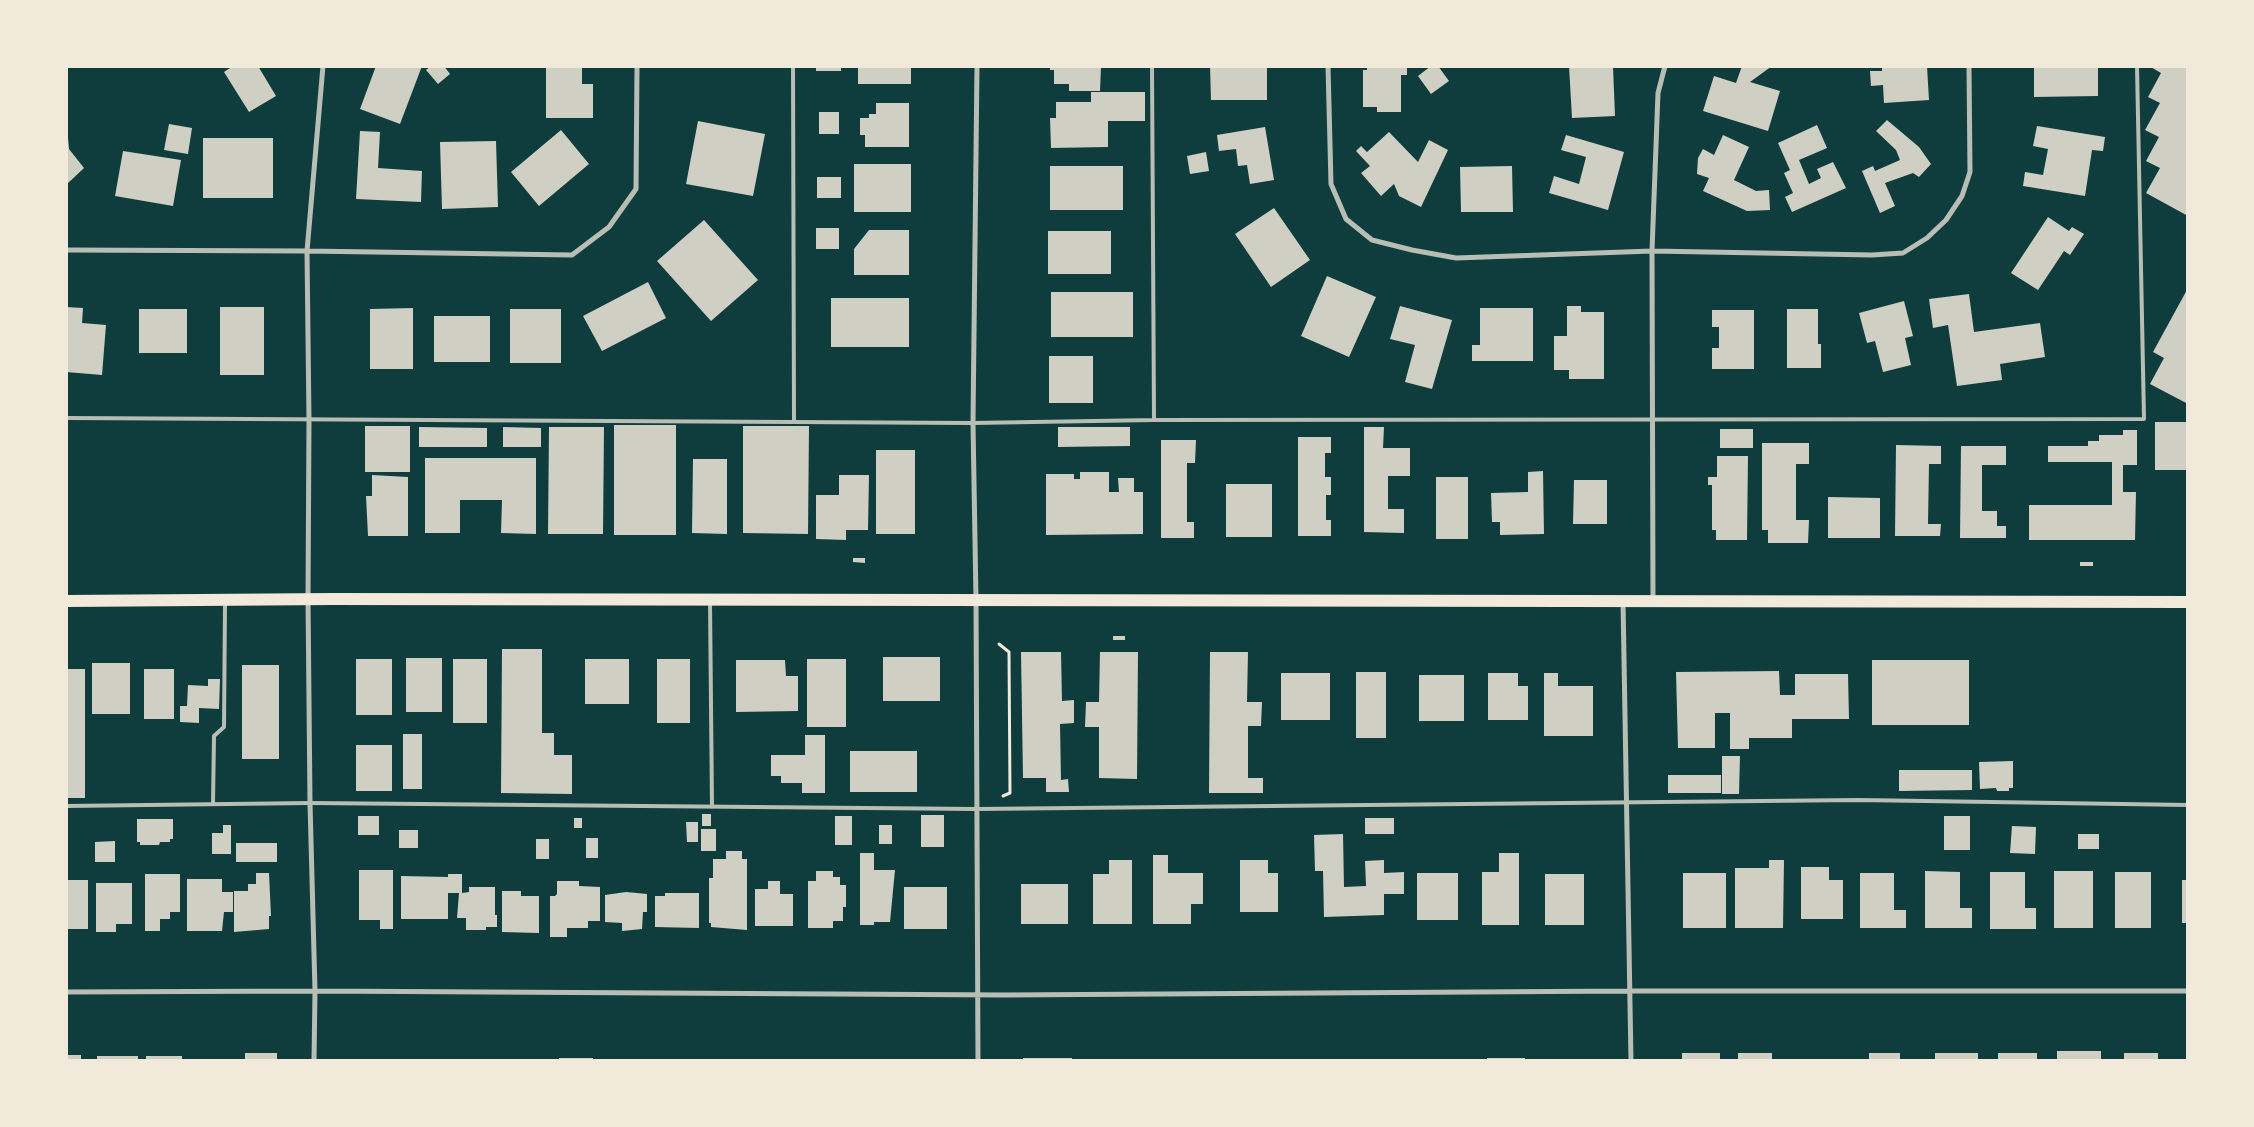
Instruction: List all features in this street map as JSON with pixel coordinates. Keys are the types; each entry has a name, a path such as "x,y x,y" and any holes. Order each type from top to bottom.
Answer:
{"main road":[{"path":"66,600 710,599 2188,602"}],"street":[{"path":"314,1061 315,991 310,804 308,599 309,420 307,251 323,66"},
{"path":"66,250 572,255 609,227 636,190 637,66"},
{"path":"977,66 973,422 976,600 978,1061"},
{"path":"1328,66 1331,184 1346,219 1372,240 1456,258 1652,251 1872,255 1902,253 1927,238 1946,220 1962,196 1970,172 1969,66"},
{"path":"1653,600 1652,251 1658,93 1665,66"},
{"path":"1623,600 1630,1061"},
{"path":"66,992 315,991 978,995 1630,991 2188,991"}],"lane":[{"path":"793,66 794,421"},
{"path":"1152,66 1154,420"},
{"path":"66,418 973,422 1154,420 2144,419 2136,66"},
{"path":"710,599 712,807"},
{"path":"213,804 214,736 224,727 225,600"},
{"path":"66,806 310,804 1004,809 1859,800 2188,804"}],"path":[{"path":"999,644 1009,652 1010,793 1003,794 1004,809"}],"building":[{"path":"233,66 258,66 276,96 249,112 224,72"},
{"path":"376,66 422,66 400,124 360,109"},
{"path":"431,66 444,66 450,74 438,84 426,70"},
{"path":"546,66 582,66 582,84 593,84 593,118 546,118"},
{"path":"816,66 841,66 841,71 816,71"},
{"path":"858,66 911,66 911,84 858,84"},
{"path":"1050,66 1101,66 1100,91 1069,91 1069,84 1054,84 1054,70 1050,70"},
{"path":"1210,66 1267,66 1267,100 1211,100"},
{"path":"1367,66 1407,66 1407,75 1401,75 1401,112 1377,112 1377,107 1363,107 1363,70 1367,70"},
{"path":"1431,66 1438,66 1449,81 1431,94 1418,76"},
{"path":"1569,66 1613,66 1615,116 1572,118"},
{"path":"1742,66 1772,66 1750,82 1780,91 1768,131 1703,111 1714,76 1736,83"},
{"path":"1882,66 1927,66 1929,100 1884,103 1883,85 1871,86 1870,71 1882,71"},
{"path":"2034,66 2098,66 2098,96 2034,97"},
{"path":"2149,66 2188,66 2188,216 2146,193 2160,168 2146,161 2159,137 2145,130 2160,103 2148,97 2161,73"},
{"path":"1091,92 1145,92 1145,121 1108,121 1108,147 1051,148 1050,118 1056,118 1056,102 1091,102"},
{"path":"876,103 909,103 909,147 865,147 865,135 860,135 860,118 869,118 869,114 876,114"},
{"path":"819,112 839,112 839,134 819,134"},
{"path":"66,115 69,149 84,168 66,185"},
{"path":"1887,120 1919,147 1931,164 1919,177 1913,173 1885,183 1895,206 1880,213 1862,171 1873,166 1875,171 1900,160 1896,150 1876,131"},
{"path":"698,121 765,134 753,196 686,184"},
{"path":"169,124 192,128 188,154 164,150"},
{"path":"1817,125 1827,148 1799,160 1809,184 1821,178 1817,169 1833,162 1846,188 1792,212 1785,197 1793,193 1784,173 1790,170 1778,143"},
{"path":"2037,126 2105,137 2103,151 2092,150 2085,196 2023,186 2025,172 2043,175 2048,149 2033,146"},
{"path":"1265,127 1274,180 1250,184 1247,165 1238,166 1236,149 1219,151 1217,135"},
{"path":"561,130 589,164 539,206 511,172"},
{"path":"360,131 380,132 378,168 422,171 421,202 356,199"},
{"path":"1389,132 1418,162 1429,140 1448,150 1421,207 1399,196 1394,184 1381,196 1361,173 1370,166 1356,151 1361,146 1367,152"},
{"path":"1566,135 1624,152 1608,210 1549,193 1554,176 1579,184 1586,157 1561,150"},
{"path":"1723,135 1749,147 1734,180 1756,191 1769,190 1770,210 1747,211 1703,191 1709,178 1697,174 1698,158 1703,149 1714,155"},
{"path":"203,138 273,138 273,198 203,198"},
{"path":"496,141 498,207 442,209 440,142"},
{"path":"123,151 181,160 173,206 115,196"},
{"path":"1206,152 1209,171 1190,174 1187,156"},
{"path":"854,164 911,164 911,212 854,212"},
{"path":"1050,166 1123,166 1123,210 1050,210"},
{"path":"1512,166 1513,212 1461,212 1460,167"},
{"path":"817,177 841,177 841,198 817,198"},
{"path":"1274,208 1310,260 1271,287 1235,234"},
{"path":"2048,217 2069,231 2072,227 2084,234 2070,255 2064,251 2038,290 2011,273"},
{"path":"704,220 758,280 711,321 657,261"},
{"path":"816,228 839,228 839,249 816,249"},
{"path":"869,230 909,230 909,275 854,275 854,249"},
{"path":"1048,231 1111,231 1111,274 1048,274"},
{"path":"1327,276 1376,297 1349,357 1301,336"},
{"path":"648,282 666,318 602,351 583,316"},
{"path":"2188,288 2188,404 2150,384 2164,358 2153,352"},
{"path":"1051,292 1133,292 1133,337 1051,337"},
{"path":"1969,294 1974,332 2040,323 2045,357 2000,364 2002,380 1957,386 1948,325 1933,328 1929,299"},
{"path":"831,298 909,298 909,347 831,347"},
{"path":"1904,301 1913,336 1905,338 1911,365 1883,372 1875,341 1867,343 1859,313"},
{"path":"1400,306 1452,320 1432,389 1405,382 1415,345 1390,339"},
{"path":"1567,306 1581,306 1581,312 1604,312 1604,379 1569,379 1569,370 1554,370 1554,336 1567,336"},
{"path":"66,307 83,308 82,323 106,325 102,375 66,372"},
{"path":"220,307 264,307 264,375 220,375"},
{"path":"413,308 413,369 370,369 370,309"},
{"path":"1480,308 1533,308 1533,361 1472,361 1472,345 1480,345"},
{"path":"139,309 187,309 187,353 139,353"},
{"path":"510,309 561,309 561,363 510,363"},
{"path":"1787,309 1818,309 1818,344 1821,344 1821,368 1787,368"},
{"path":"1712,310 1754,310 1754,369 1712,369 1712,348 1719,348 1719,327 1712,327"},
{"path":"434,316 490,316 490,362 434,362"},
{"path":"1049,356 1093,356 1093,403 1049,403"},
{"path":"2155,422 2188,422 2188,470 2155,470"},
{"path":"614,425 676,425 676,535 614,535"},
{"path":"365,426 410,426 410,472 365,472"},
{"path":"743,426 809,426 808,534 743,533"},
{"path":"419,427 487,428 487,447 419,447"},
{"path":"503,427 541,428 541,447 503,447"},
{"path":"549,427 604,427 603,534 548,534"},
{"path":"1058,427 1130,427 1130,446 1058,447"},
{"path":"1364,427 1384,427 1383,448 1410,448 1410,476 1388,476 1388,509 1404,509 1404,533 1364,532"},
{"path":"1720,429 1753,429 1753,448 1720,448"},
{"path":"2123,430 2137,430 2137,465 2123,465 2123,492 2136,492 2135,540 2029,540 2029,505 2112,505 2112,462 2048,462 2048,446 2088,446 2088,441 2099,441 2099,435 2123,435"},
{"path":"1298,437 1331,437 1331,453 1325,453 1325,477 1331,477 1331,495 1326,495 1326,520 1331,520 1331,536 1298,536"},
{"path":"1161,440 1196,440 1195,463 1187,463 1187,522 1194,522 1194,538 1161,538"},
{"path":"1762,443 1809,443 1809,464 1796,464 1796,520 1809,520 1808,543 1768,543 1768,530 1762,530"},
{"path":"1896,445 1941,446 1941,464 1929,464 1928,524 1941,524 1940,536 1895,536"},
{"path":"1961,446 2006,446 2006,465 1982,465 1982,511 1997,511 1997,526 2006,526 2006,538 1960,538"},
{"path":"876,450 915,450 915,534 876,534"},
{"path":"1717,456 1748,456 1747,540 1716,540 1716,530 1712,530 1712,485 1708,485 1708,477 1717,477"},
{"path":"425,458 536,458 536,534 501,533 502,500 460,500 460,533 425,533"},
{"path":"693,459 727,459 727,534 692,533"},
{"path":"1543,471 1544,534 1500,535 1500,522 1492,522 1491,493 1528,492 1528,472"},
{"path":"1080,472 1109,472 1109,492 1119,492 1118,478 1134,478 1134,492 1143,492 1143,534 1046,535 1046,474 1074,474 1074,479 1080,479"},
{"path":"372,475 408,477 408,536 368,536 366,496 372,496"},
{"path":"839,475 869,475 868,530 846,530 846,540 816,539 816,495 839,495"},
{"path":"1436,477 1468,477 1468,539 1436,539"},
{"path":"1574,480 1607,480 1607,524 1573,524"},
{"path":"1226,484 1272,484 1272,537 1226,537"},
{"path":"1828,497 1880,498 1880,538 1828,538"},
{"path":"853,558 865,558 865,563 853,562"},
{"path":"2080,562 2093,562 2093,566 2080,566"},
{"path":"1113,636 1125,636 1125,640 1113,640"},
{"path":"502,649 542,649 542,733 554,733 554,755 572,755 572,794 501,793"},
{"path":"1021,652 1061,652 1062,701 1074,700 1074,723 1060,724 1061,780 1068,779 1069,792 1046,792 1046,778 1023,778"},
{"path":"1100,652 1138,652 1137,779 1099,778 1099,727 1085,727 1086,702 1099,702"},
{"path":"1210,652 1248,652 1247,702 1262,702 1261,726 1248,726 1248,778 1263,778 1263,793 1209,793"},
{"path":"883,657 940,657 940,701 883,701"},
{"path":"406,658 442,658 442,712 406,712"},
{"path":"356,659 392,659 392,715 356,715"},
{"path":"453,659 487,659 487,723 453,723"},
{"path":"585,659 629,659 629,704 585,704"},
{"path":"657,659 690,659 690,723 657,723"},
{"path":"807,659 846,659 846,727 807,727"},
{"path":"736,660 785,660 786,676 798,676 798,711 736,712"},
{"path":"1872,660 1969,660 1969,725 1872,725"},
{"path":"92,663 130,663 130,714 92,714"},
{"path":"242,665 279,665 279,759 242,759"},
{"path":"66,669 85,669 85,798 66,798"},
{"path":"144,669 174,669 174,719 144,719"},
{"path":"1779,671 1780,695 1795,695 1795,674 1848,674 1849,719 1792,719 1792,738 1749,738 1749,749 1730,749 1730,713 1715,713 1715,748 1678,748 1676,672"},
{"path":"1356,672 1386,672 1386,738 1356,738"},
{"path":"1281,673 1330,673 1330,720 1281,720"},
{"path":"1488,673 1518,673 1518,686 1528,686 1528,720 1488,720"},
{"path":"1544,673 1558,673 1558,686 1593,686 1593,736 1544,736"},
{"path":"1419,675 1464,675 1464,721 1419,721"},
{"path":"208,679 220,679 219,709 199,708 199,723 180,722 180,706 187,706 188,685 208,686"},
{"path":"403,734 422,734 422,789 403,789"},
{"path":"805,735 825,735 825,793 802,793 802,783 781,783 781,776 771,776 771,755 805,755"},
{"path":"356,745 392,745 392,791 356,791"},
{"path":"850,751 917,751 917,792 850,792"},
{"path":"1722,756 1740,756 1739,794 1722,794"},
{"path":"2013,761 2013,788 2009,788 2009,791 1997,791 1996,788 1980,789 1979,762"},
{"path":"1899,770 1972,770 1972,790 1899,791"},
{"path":"1668,775 1721,775 1721,793 1668,793"},
{"path":"702,814 711,814 711,826 702,826"},
{"path":"921,815 944,815 944,847 921,847"},
{"path":"358,816 379,816 379,835 358,835"},
{"path":"835,816 852,816 852,845 835,845"},
{"path":"1944,816 1970,816 1970,850 1944,850"},
{"path":"574,818 582,818 582,828 574,828"},
{"path":"1365,818 1394,818 1394,834 1365,834"},
{"path":"137,819 173,819 173,839 170,839 170,842 160,842 159,845 140,845 140,842 137,842"},
{"path":"686,822 698,822 698,842 687,842"},
{"path":"223,825 231,825 231,854 212,854 212,833 223,833"},
{"path":"879,825 892,825 892,844 879,844"},
{"path":"2012,826 2036,827 2035,854 2010,853"},
{"path":"701,829 716,829 716,851 701,851"},
{"path":"399,830 418,830 418,848 399,848"},
{"path":"1343,834 1344,887 1366,886 1365,861 1384,860 1384,873 1404,872 1404,894 1384,894 1384,915 1324,917 1323,871 1315,871 1314,835"},
{"path":"2078,834 2099,834 2099,849 2078,849"},
{"path":"586,838 598,838 598,858 586,858"},
{"path":"536,839 549,839 549,859 536,859"},
{"path":"115,841 115,862 95,862 95,842"},
{"path":"236,843 277,843 277,862 236,862"},
{"path":"726,851 742,851 742,859 747,859 747,930 711,927 711,923 709,923 709,878 713,878 713,859 726,859"},
{"path":"860,853 874,853 874,870 895,870 890,922 874,922 874,925 860,925"},
{"path":"1499,853 1519,853 1519,925 1482,925 1482,872 1499,872"},
{"path":"1153,855 1168,855 1168,873 1203,873 1203,904 1191,904 1191,924 1153,924"},
{"path":"1109,860 1132,860 1132,924 1093,924 1093,874 1109,874"},
{"path":"1240,860 1268,860 1268,873 1278,873 1278,912 1240,912"},
{"path":"1769,860 1784,860 1783,928 1735,928 1735,868 1769,868"},
{"path":"1801,867 1829,867 1829,880 1843,880 1843,919 1801,919"},
{"path":"359,870 393,870 393,929 380,929 380,920 359,920"},
{"path":"816,871 833,871 833,877 840,877 840,885 846,885 846,907 843,907 843,921 833,921 833,928 808,928 808,881 816,881"},
{"path":"1925,871 1960,872 1960,908 1972,908 1972,928 1925,928"},
{"path":"2054,871 2093,871 2093,928 2054,928"},
{"path":"1990,872 2025,872 2025,908 2036,908 2036,929 1990,929"},
{"path":"2115,872 2151,872 2151,928 2115,928"},
{"path":"256,873 269,873 271,916 269,916 269,929 234,932 234,891 248,891 248,884 256,884"},
{"path":"1417,873 1458,873 1458,920 1417,920"},
{"path":"1683,873 1726,873 1726,928 1683,928"},
{"path":"1860,873 1894,873 1894,910 1906,910 1906,928 1860,928"},
{"path":"145,874 180,874 180,912 170,912 170,919 160,919 160,931 145,931"},
{"path":"448,874 462,874 462,893 469,892 469,887 495,887 497,927 486,927 486,930 466,930 466,918 457,918 459,893 448,893 448,919 401,919 401,876 448,877"},
{"path":"1545,874 1584,874 1584,925 1545,925"},
{"path":"187,879 222,879 222,892 233,892 233,912 224,912 222,931 187,931"},
{"path":"66,880 88,880 88,929 66,929"},
{"path":"2182,880 2188,880 2188,923 2182,923"},
{"path":"557,881 579,881 579,886 600,887 600,921 588,921 588,928 567,928 567,937 550,937 550,896 557,894"},
{"path":"768,881 780,881 780,894 793,894 793,926 755,926 755,889 768,889"},
{"path":"96,883 132,883 132,924 116,924 116,932 96,932"},
{"path":"1021,884 1068,884 1068,924 1021,924"},
{"path":"904,887 947,887 947,929 904,929"},
{"path":"502,891 521,891 521,896 539,896 539,933 502,932"},
{"path":"626,892 647,894 647,912 643,912 642,929 622,931 622,923 605,922 605,895"},
{"path":"665,893 699,893 699,928 655,927 655,896 665,896"},
{"path":"2057,1051 2101,1051 2101,1061 2057,1061"},
{"path":"245,1053 277,1053 277,1061 245,1061"},
{"path":"1682,1053 1720,1053 1720,1061 1682,1061"},
{"path":"1738,1053 1772,1053 1772,1061 1738,1061"},
{"path":"1869,1053 1900,1053 1900,1061 1869,1061"},
{"path":"1935,1053 1978,1053 1978,1061 1935,1061"},
{"path":"1998,1053 2037,1053 2037,1061 1998,1061"},
{"path":"2124,1053 2158,1053 2158,1061 2124,1061"},
{"path":"66,1055 81,1055 81,1061 66,1061"},
{"path":"97,1056 138,1056 138,1061 97,1061"},
{"path":"146,1056 182,1056 182,1061 146,1061"},
{"path":"559,1058 593,1058 593,1061 559,1061"},
{"path":"1023,1058 1072,1058 1072,1061 1023,1061"},
{"path":"1487,1058 1525,1058 1525,1061 1487,1061"}]}
